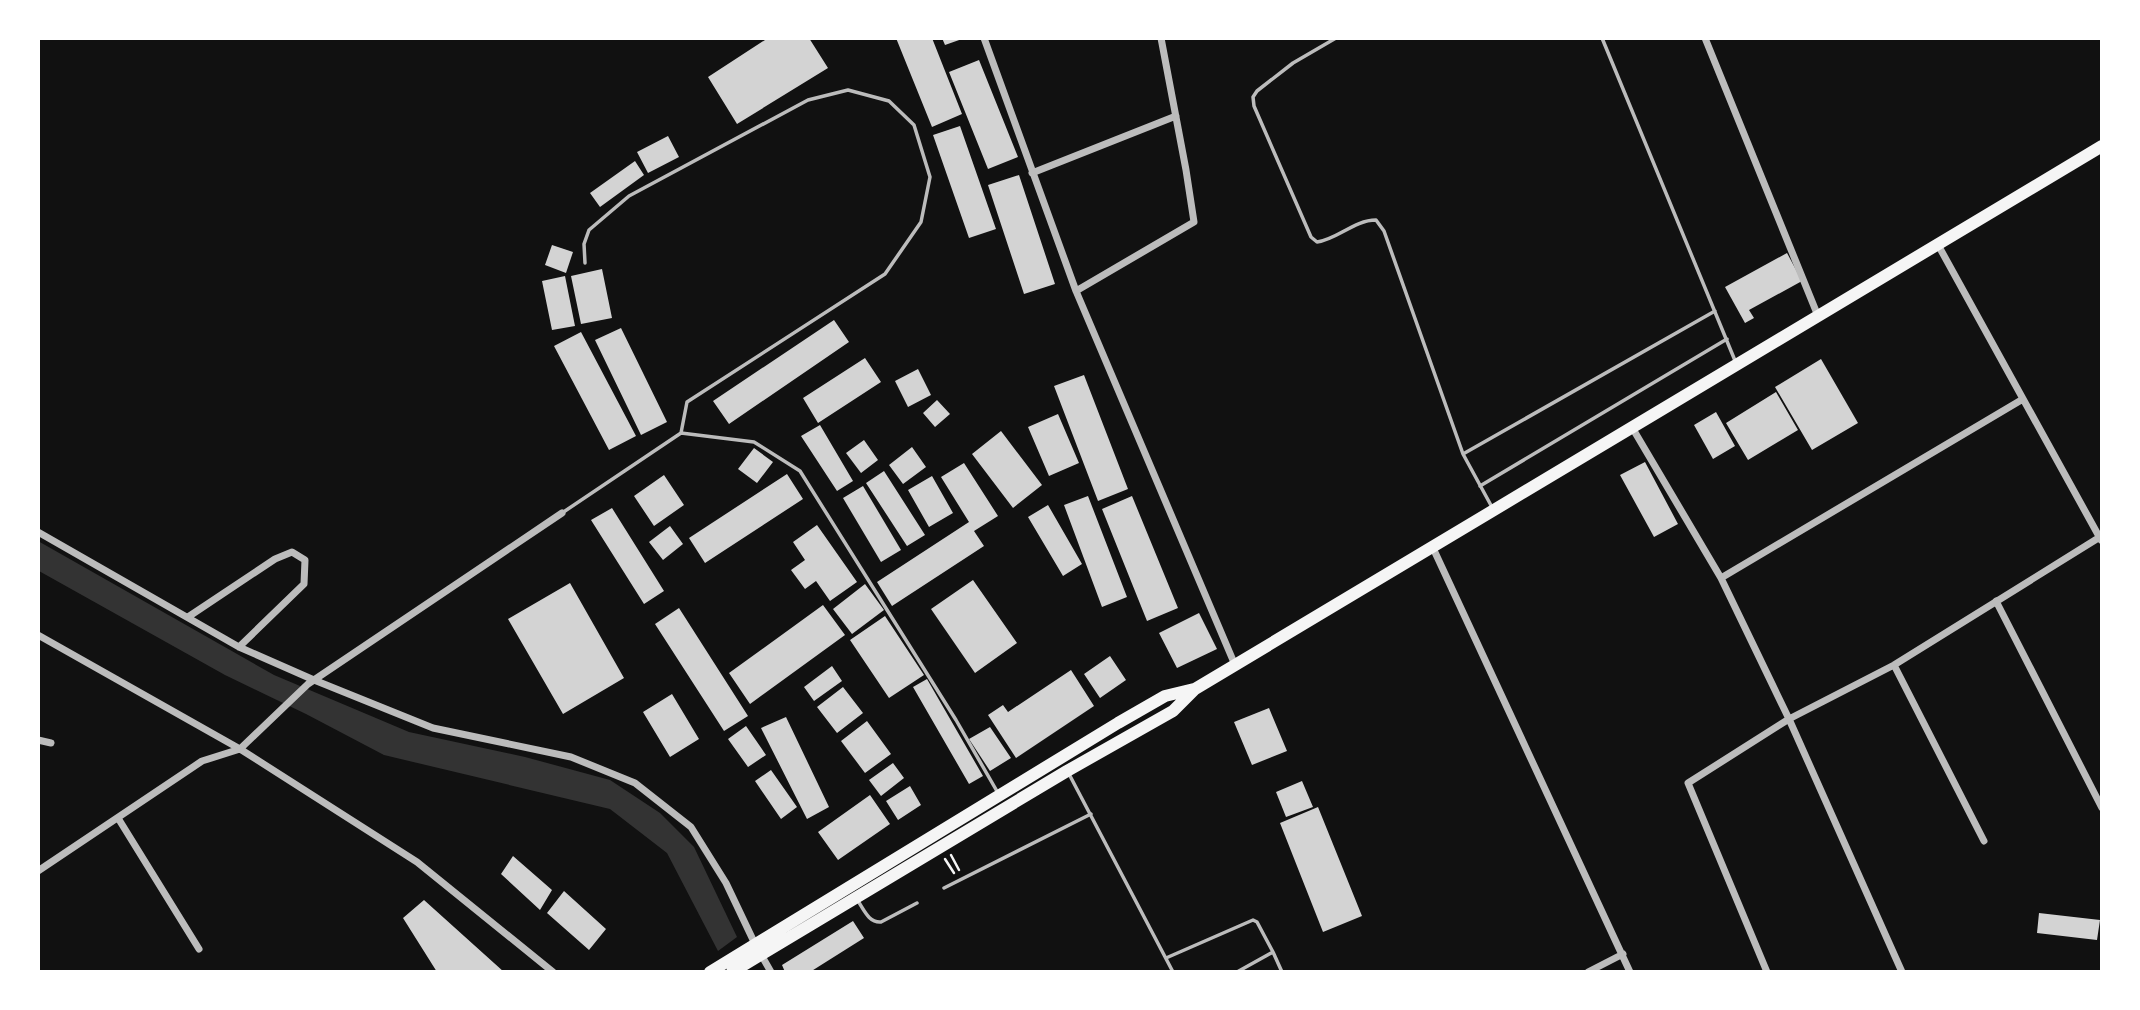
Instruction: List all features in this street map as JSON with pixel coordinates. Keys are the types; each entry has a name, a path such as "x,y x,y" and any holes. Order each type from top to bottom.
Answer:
{"highway":[{"path":"710,971 854,897 1173,711 1195,689 2102,146"},
{"path":"732,971 757,949 999,795 1165,696 1195,689"}],"street":[{"path":"984,38 1076,291 1235,665"},
{"path":"1076,291 1194,222 1161,38"},
{"path":"1705,38 1818,316"},
{"path":"1032,173 1176,116"},
{"path":"1767,971 1688,783 1789,719 1894,665 2101,539 1937,243"},
{"path":"1721,578 2023,399"},
{"path":"1633,429 1721,578 1789,719 1902,971"},
{"path":"38,871 202,761 240,749 311,682 562,513"},
{"path":"38,532 239,647 311,682 433,728 571,757 635,783 691,827 726,883 757,949 771,971"},
{"path":"1433,548 1630,971"},
{"path":"188,617 275,559 292,552 305,560 304,584 239,647"},
{"path":"1996,601 2102,808"},
{"path":"38,635 240,749 417,862 553,971"},
{"path":"1894,665 1984,841"},
{"path":"38,740 51,743"},
{"path":"118,818 199,949"},
{"path":"1588,971 1623,954"}],"lane":[{"path":"1336,38 1293,63 1257,92 1253,97 1254,106 1311,237 1317,242 1326,240 1365,220 1376,220 1384,231 1463,454 1494,512"},
{"path":"1602,38 1737,365"},
{"path":"585,263 584,244 589,230 629,196 808,100 848,90 889,101 914,125 930,177 921,222 886,274 687,402 681,433"},
{"path":"1463,454 1715,311"},
{"path":"1480,485 1727,339"},
{"path":"562,513 681,433 754,442 800,471 956,720 999,795"},
{"path":"1067,771 1173,971"},
{"path":"944,888 1091,814"},
{"path":"854,897 870,920 876,923 917,903"},
{"path":"1166,958 1253,920 1257,922 1282,971"},
{"path":"1237,971 1273,952"}],"path":[{"path":"951,853 960,869 953,874"}],"shaded area":[{"path":"38,541 274,675 409,732 525,757 610,780 660,813 694,847 737,937 718,951 667,853 610,809 384,755 225,675 39,571"}],"building":[{"path":"768,38 809,38 828,68 737,124 708,77"},
{"path":"896,38 932,38 962,114 932,127"},
{"path":"942,38 962,38 962,39 945,45"},
{"path":"979,60 1018,157 988,169 949,72"},
{"path":"960,126 996,229 969,238 933,135"},
{"path":"668,136 679,157 648,173 637,152"},
{"path":"635,161 644,175 600,207 590,193"},
{"path":"1019,175 1055,284 1024,294 988,185"},
{"path":"552,245 573,252 566,273 545,265"},
{"path":"1787,253 1802,281 1749,310 1754,318 1745,323 1725,287"},
{"path":"602,269 612,318 581,324 571,276"},
{"path":"565,276 575,326 552,330 542,281"},
{"path":"834,320 849,342 729,424 713,401"},
{"path":"621,328 667,422 641,435 595,340"},
{"path":"581,332 636,436 609,450 554,346"},
{"path":"865,358 881,382 818,423 803,398"},
{"path":"1821,359 1858,423 1812,450 1775,387"},
{"path":"918,369 931,395 908,407 895,381"},
{"path":"1084,375 1128,489 1098,501 1054,386"},
{"path":"1776,392 1798,430 1748,460 1726,423"},
{"path":"937,400 950,414 935,427 923,413"},
{"path":"1716,412 1735,446 1713,459 1694,425"},
{"path":"1058,414 1079,463 1049,476 1028,427"},
{"path":"820,425 853,481 837,491 801,436"},
{"path":"1001,431 1042,485 1013,508 972,454"},
{"path":"864,440 878,460 861,473 846,453"},
{"path":"912,447 926,467 903,484 889,465"},
{"path":"754,448 773,462 757,483 738,469"},
{"path":"1645,462 1678,524 1654,537 1620,475"},
{"path":"964,463 998,516 974,531 984,546 892,606 877,582 969,522 941,477"},
{"path":"884,471 925,535 907,546 866,483"},
{"path":"787,474 803,499 705,563 689,538"},
{"path":"664,475 684,505 654,526 634,496"},
{"path":"932,476 953,513 929,527 908,490"},
{"path":"863,486 901,550 881,562 843,498"},
{"path":"1088,496 1127,597 1102,607 1064,505"},
{"path":"1132,496 1178,608 1147,621 1102,509"},
{"path":"1048,505 1082,564 1063,576 1028,517"},
{"path":"612,508 664,591 644,604 591,520"},
{"path":"817,525 857,582 830,601 816,581 805,589 791,570 805,560 793,542"},
{"path":"670,526 683,544 663,560 649,542"},
{"path":"973,580 1017,643 975,673 931,609"},
{"path":"570,583 624,678 563,714 508,619"},
{"path":"865,584 884,610 852,634 833,609"},
{"path":"823,605 845,635 750,704 729,673"},
{"path":"679,608 748,716 724,731 655,624"},
{"path":"1199,613 1217,649 1177,668 1159,633"},
{"path":"885,616 924,675 889,698 850,640"},
{"path":"1110,656 1126,680 1100,698 1084,674"},
{"path":"832,666 842,681 814,701 804,687"},
{"path":"1071,670 1094,706 1016,758 988,715 1003,705 1008,712"},
{"path":"927,679 983,776 969,784 913,687"},
{"path":"843,687 863,713 837,733 817,707"},
{"path":"672,694 699,739 670,757 643,712"},
{"path":"1269,708 1287,751 1252,765 1234,722"},
{"path":"786,717 829,807 807,819 761,728"},
{"path":"867,721 891,754 865,773 841,741"},
{"path":"746,726 766,755 748,767 728,739"},
{"path":"990,727 1011,758 990,771 969,739"},
{"path":"893,763 904,778 881,796 869,780"},
{"path":"771,770 797,807 781,819 755,781"},
{"path":"1302,781 1313,807 1286,817 1276,792"},
{"path":"910,786 921,805 898,820 886,801"},
{"path":"870,795 890,824 838,860 818,832"},
{"path":"1318,807 1362,916 1323,932 1280,823"},
{"path":"513,856 552,890 540,910 501,874"},
{"path":"564,891 606,929 589,950 547,913"},
{"path":"424,900 504,972 437,972 403,918"},
{"path":"2039,913 2100,920 2097,940 2037,933"},
{"path":"853,921 864,938 810,972 785,972 782,965"}]}
